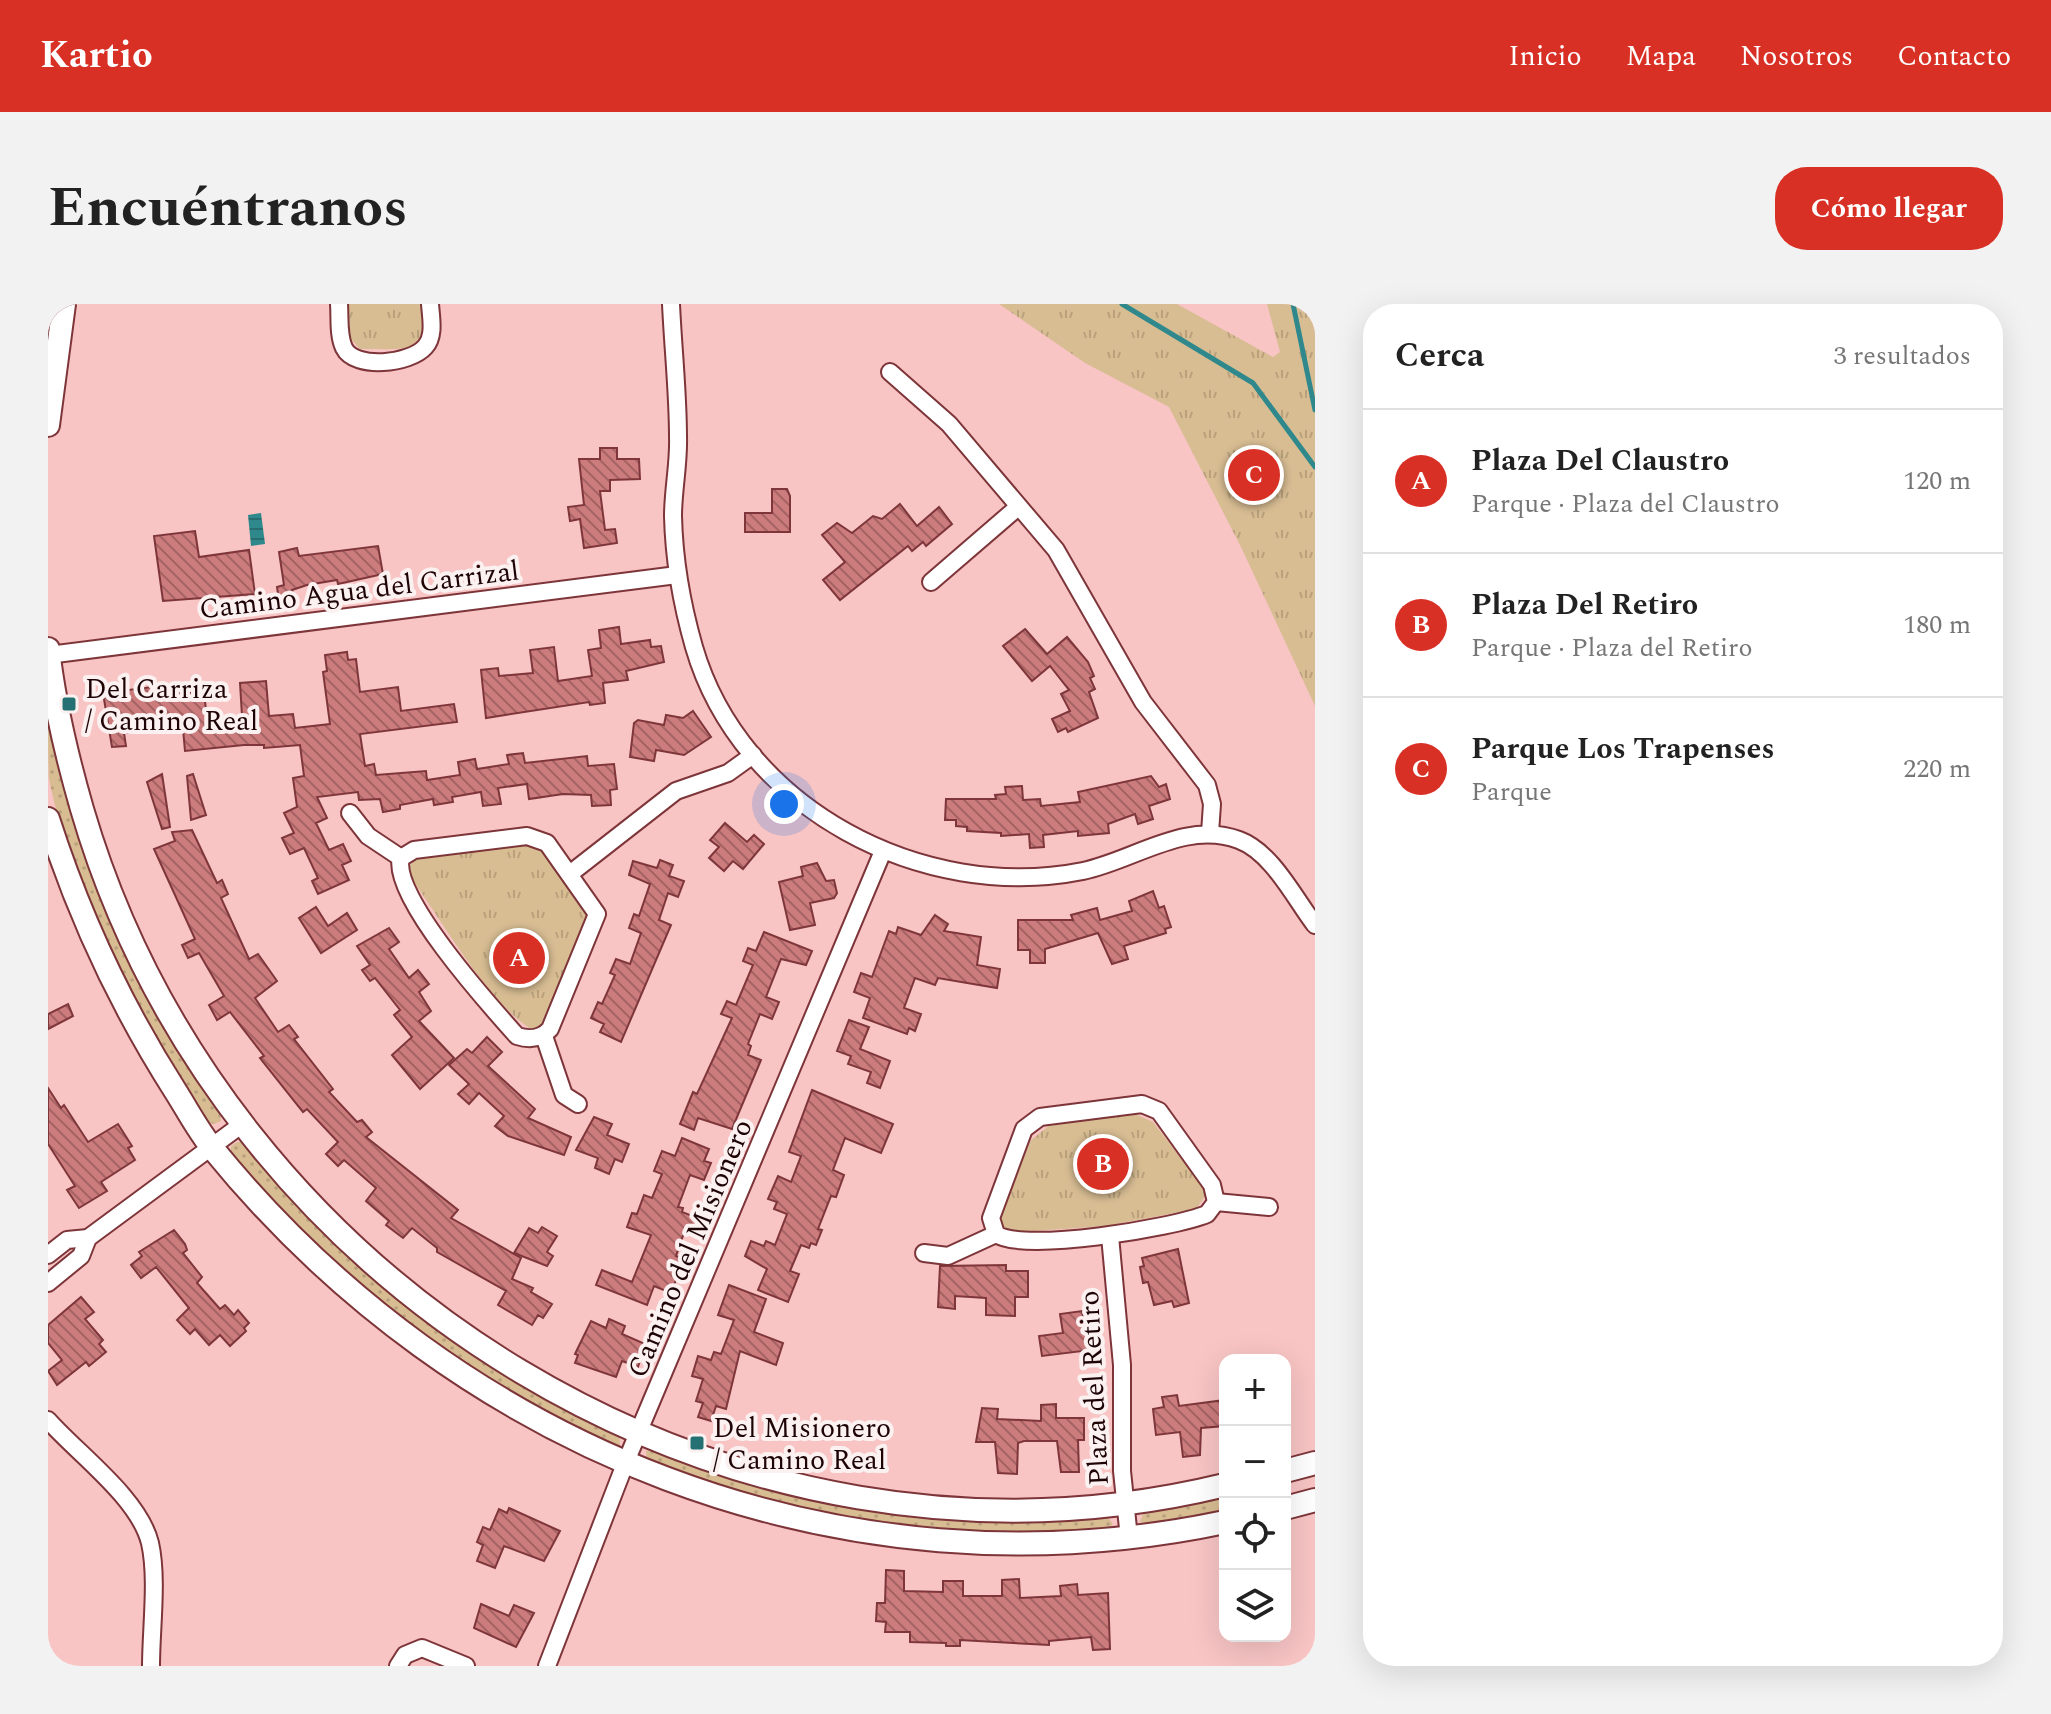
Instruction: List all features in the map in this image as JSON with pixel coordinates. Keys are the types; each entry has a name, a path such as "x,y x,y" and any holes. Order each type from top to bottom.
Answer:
{"main road":[{"path":"48,425 64,304"},
{"path":"48,653 69,762 108,889 153,986 241,1125 335,1229 411,1298 519,1372 640,1433 711,1460 780,1479 879,1500 1016,1510 1125,1503 1219,1486"},
{"path":"48,819 89,931 116,989 152,1054 211,1147 310,1256 390,1324 474,1386 543,1425 625,1464 756,1509 873,1534 1010,1544 1129,1538 1219,1523"},
{"path":"1291,1470 1314,1467"},
{"path":"1291,1506 1315,1500"}],"street":[{"path":"339,304 345,351 354,360 373,362 414,356 427,346 431,331 430,304"},
{"path":"671,304 679,439 673,515 677,575 694,648 708,681 753,755 789,793 855,839 883,851 918,864 1014,878 1083,871 1120,861 1168,841 1210,833 1241,840 1261,853 1315,925"},
{"path":"890,372 949,424 1056,550 1143,702 1207,785 1212,804 1210,833"},
{"path":"931,582 1018,507"},
{"name":"Camino Agua del Carrizal","path":"48,653 677,575"},
{"path":"571,873 676,791 709,782 753,755"},
{"path":"350,813 368,836 401,858"},
{"path":"401,858 414,850 527,836 547,843 571,873 596,909 596,919 544,1036 564,1095 578,1104"},
{"name":"Camino del Misionero","path":"547,1666 625,1464 883,851"},
{"path":"401,858 403,885 483,999 517,1036 526,1039 544,1036"},
{"path":"1142,1104 1159,1111 1212,1185 1216,1202 1207,1214 1197,1218 1110,1236 1012,1242 996,1234 991,1218 1024,1129 1040,1117 1142,1104"},
{"path":"48,1255 67,1240 88,1238 241,1125"},
{"path":"1216,1202 1269,1207"},
{"path":"924,1253 948,1256 996,1234"},
{"name":"Plaza del Retiro","path":"1110,1236 1122,1365 1125,1503 1129,1538"},
{"path":"48,1283 81,1256 88,1238"},
{"path":"48,1420 118,1491 143,1524 152,1556 151,1666"},
{"path":"398,1666 405,1655 422,1648 466,1666"}],"green space":[{"path":"345,304 423,304 421,334 416,342 400,349 360,349 351,339"},
{"path":"999,304 1177,304 1273,357 1280,352 1267,304 1315,304 1315,706 1241,547 1169,407 1085,363"},
{"path":"48,712 74,819 92,871 161,1020 220,1114 221,1121 214,1124 208,1122 158,1042 92,914 60,825 49,779"},
{"path":"530,845 540,849 585,908 586,916 543,1025 533,1030 500,1002 483,982 411,878 409,866 416,859"},
{"path":"1135,1114 1153,1122 1203,1187 1206,1195 1196,1209 1106,1226 1018,1232 1003,1226 1000,1216 1031,1140 1050,1125"},
{"path":"243,1142 323,1232 413,1311 512,1378 619,1433 620,1445 613,1448 503,1389 406,1321 317,1244 274,1200 231,1154 231,1146"},
{"path":"653,1449 774,1489 852,1506 960,1517 1106,1515 1113,1524 1096,1531 1018,1533 829,1514 765,1500 647,1462 646,1451"},
{"path":"1219,1497 1219,1512 1150,1525 1140,1522 1145,1509"}],"water":[{"path":"261,513 265,544 251,546 248,515"}],"building":[{"path":"600,448 617,448 617,459 639,459 640,479 610,480 610,491 600,491 605,530 615,529 617,543 584,548 580,519 570,521 568,507 584,505 579,459 600,459"},
{"path":"772,489 787,489 790,496 790,532 745,532 745,513 772,513"},
{"path":"900,504 917,526 939,507 952,524 926,546 923,542 912,551 908,546 840,600 823,580 845,562 822,535 837,523 852,533 873,516 882,519"},
{"path":"195,531 199,557 249,550 255,594 163,601 154,536"},
{"path":"378,546 383,574 338,584 337,580 307,585 292,590 294,599 279,601 277,587 284,585 279,552 297,548 299,556"},
{"path":"619,627 621,644 650,640 651,647 661,646 664,662 626,671 628,680 603,683 605,703 590,705 589,702 486,718 481,670 498,668 499,676 533,673 530,650 554,647 558,681 592,676 588,650 601,648 599,630"},
{"path":"1025,629 1047,654 1067,637 1088,662 1095,689 1089,692 1098,718 1068,732 1066,728 1058,732 1052,719 1070,711 1061,694 1069,690 1050,666 1032,681 1003,646"},
{"path":"347,652 348,660 356,659 360,692 398,687 401,711 454,704 457,722 360,734 365,766 374,764 376,775 426,771 427,780 460,775 458,762 475,759 477,769 509,764 507,755 523,753 525,763 587,756 588,766 614,764 617,789 610,790 611,805 592,806 591,795 563,794 529,799 527,784 498,788 501,804 483,806 481,792 452,797 453,802 434,805 433,799 400,805 400,809 383,812 380,799 359,800 358,792 317,797 327,818 316,823 329,850 343,844 351,861 342,865 349,880 318,894 312,881 318,878 304,848 290,854 282,838 294,833 284,813 297,807 293,778 304,776 300,745 264,748 264,745 244,745 185,751 182,718 154,722 155,729 124,733 126,746 112,747 103,693 152,687 153,693 161,692 161,695 204,691 207,720 242,716 240,683 266,681 269,716 293,714 295,728 330,724 323,672 327,671 325,655"},
{"path":"693,711 711,737 684,755 656,750 654,761 630,757 634,723 638,720 664,725 666,715 683,718"},
{"path":"162,774 170,827 162,829 147,782"},
{"path":"193,774 206,815 191,820 187,776"},
{"path":"1151,776 1159,787 1166,784 1170,799 1149,806 1153,819 1138,824 1135,814 1108,824 1109,833 1078,836 1078,831 1043,835 1044,847 1030,848 1029,834 1001,836 1001,833 967,831 967,827 956,826 956,820 945,820 946,799 996,799 995,795 1006,794 1005,787 1022,786 1023,800 1040,799 1041,806 1080,802 1078,792"},
{"path":"725,823 747,842 754,835 764,844 743,869 733,861 724,871 709,858 719,847 710,840"},
{"path":"192,830 217,883 222,880 228,894 221,898 249,959 258,954 277,981 255,998 278,1032 289,1025 298,1037 294,1039 333,1089 329,1092 357,1122 362,1120 372,1132 366,1137 458,1210 451,1218 521,1258 512,1279 533,1288 531,1292 552,1304 543,1318 538,1315 532,1325 498,1305 506,1291 437,1252 437,1248 412,1228 403,1238 386,1225 389,1221 366,1201 376,1188 344,1160 338,1166 326,1154 338,1142 307,1109 303,1112 260,1058 264,1056 230,1012 217,1020 209,1005 224,996 199,953 188,958 182,945 195,939 154,849 175,841 172,832"},
{"path":"660,860 673,865 669,876 684,881 678,897 668,893 659,920 671,925 621,1042 600,1032 604,1024 591,1018 598,1002 602,1004 615,975 610,973 616,959 630,964 641,933 629,928 634,914 639,916 650,884 629,875 633,861 657,868"},
{"path":"817,863 826,881 834,880 837,893 834,898 810,903 815,925 790,930 779,882 803,876 801,867"},
{"path":"1153,891 1159,908 1164,906 1171,927 1165,929 1166,933 1124,946 1128,959 1112,964 1098,933 1045,949 1045,963 1030,963 1030,950 1018,950 1018,920 1073,920 1071,915 1097,908 1100,920 1132,911 1129,901"},
{"path":"316,907 328,926 347,913 357,930 321,953 299,918"},
{"path":"935,915 948,924 944,931 981,937 977,965 1000,969 997,988 938,978 935,985 915,978 904,1008 921,1014 915,1031 909,1028 907,1034 863,1018 870,998 854,992 861,973 872,977 889,931 896,934 898,927 921,935"},
{"path":"389,928 399,942 389,949 409,978 418,970 429,984 419,992 431,1011 419,1021 454,1058 420,1089 392,1055 412,1037 394,1015 400,1010 375,978 370,981 362,970 370,965 357,946"},
{"path":"764,932 812,951 806,965 781,959 766,997 779,1002 772,1019 760,1014 748,1044 751,1046 748,1055 761,1060 732,1129 698,1118 694,1130 680,1124 693,1092 697,1094 732,1018 721,1014 727,1001 736,1005 753,965 743,961 748,948 756,951"},
{"path":"68,1004 73,1016 48,1029 48,1014"},
{"path":"849,1020 869,1027 860,1049 890,1061 880,1088 867,1083 871,1072 848,1064 851,1056 837,1051"},
{"path":"487,1037 502,1052 488,1066 535,1109 528,1118 571,1137 564,1155 508,1136 495,1126 504,1116 479,1093 469,1104 458,1094 469,1084 449,1065 467,1049 472,1053"},
{"path":"48,1088 61,1108 64,1105 88,1142 118,1124 132,1146 128,1148 135,1160 101,1182 107,1191 79,1208 67,1190 75,1186 48,1144"},
{"path":"812,1090 893,1124 881,1153 845,1138 833,1170 844,1175 836,1197 831,1196 818,1229 822,1230 816,1245 811,1243 809,1248 801,1245 790,1271 799,1274 788,1302 758,1290 767,1269 745,1256 751,1241 764,1246 766,1241 775,1245 787,1214 774,1209 777,1202 768,1199 778,1176 791,1182 801,1156 789,1152"},
{"path":"594,1117 612,1124 607,1135 629,1144 622,1162 615,1159 609,1174 595,1168 598,1158 576,1150"},
{"path":"682,1138 709,1149 704,1161 711,1163 704,1180 690,1175 678,1207 683,1208 682,1212 700,1219 695,1234 685,1230 676,1256 684,1259 671,1293 654,1286 647,1305 596,1285 602,1270 632,1282 651,1235 627,1227 632,1213 637,1214 644,1195 652,1198 662,1174 654,1171 662,1151 675,1156"},
{"path":"542,1227 557,1236 547,1252 553,1256 547,1266 514,1253 529,1228 538,1233"},
{"path":"174,1230 185,1244 187,1250 183,1253 202,1277 197,1283 220,1309 225,1305 234,1315 238,1310 249,1323 244,1328 246,1331 230,1346 220,1335 209,1345 195,1329 190,1334 177,1320 189,1308 156,1267 141,1278 131,1265 142,1256 139,1252"},
{"path":"1178,1249 1189,1303 1174,1307 1172,1301 1154,1305 1148,1282 1143,1283 1142,1258"},
{"path":"1006,1265 1006,1271 1028,1271 1028,1297 1015,1297 1015,1316 986,1315 986,1298 955,1296 955,1309 938,1307 940,1266"},
{"path":"729,1285 766,1299 754,1332 783,1343 776,1365 740,1351 726,1409 716,1406 711,1421 698,1417 703,1403 696,1401 703,1379 692,1376 698,1356 711,1360 714,1352 721,1354 734,1320 718,1315"},
{"path":"81,1297 94,1312 85,1319 103,1340 99,1344 106,1352 89,1366 86,1362 57,1385 48,1371 62,1360 48,1343 48,1325"},
{"path":"1082,1311 1091,1350 1042,1356 1039,1336 1063,1333 1060,1314"},
{"path":"609,1319 625,1326 622,1334 645,1344 638,1367 622,1361 616,1377 575,1363 578,1355 575,1354 591,1321 606,1328"},
{"path":"1177,1395 1179,1406 1219,1401 1219,1426 1201,1428 1200,1455 1183,1457 1180,1432 1156,1435 1153,1409 1164,1407 1162,1397"},
{"path":"1056,1404 1056,1418 1084,1418 1084,1440 1078,1440 1079,1472 1061,1472 1057,1441 1024,1441 1018,1443 1017,1474 998,1473 995,1442 976,1442 982,1408 998,1409 997,1419 1041,1421 1041,1405"},
{"path":"509,1508 560,1531 544,1561 504,1546 495,1568 477,1561 483,1545 477,1542 483,1527 490,1530 499,1509 507,1513"},
{"path":"886,1570 904,1571 904,1591 943,1592 943,1581 963,1581 963,1596 1002,1596 1002,1580 1019,1579 1020,1598 1061,1596 1060,1586 1077,1584 1078,1595 1108,1593 1110,1649 1093,1650 1091,1637 1049,1641 1049,1645 960,1640 960,1646 946,1646 946,1643 910,1642 910,1632 885,1632 886,1622 876,1621 877,1603 885,1603"},
{"path":"481,1604 509,1616 514,1605 534,1613 516,1647 474,1628"}],"waterway":[{"path":"1122,304 1253,383 1315,467"},
{"path":"1293,304 1315,410"}],"place":[{"name":"Parque Los Trapenses","path":"1254,475"},
{"name":"Del Carriza / Camino Real","path":"69,704"},
{"name":"Plaza Del Claustro","path":"519,958"},
{"name":"Plaza Del Retiro","path":"1103,1164"},
{"name":"Del Misionero / Camino Real","path":"697,1443"}]}
